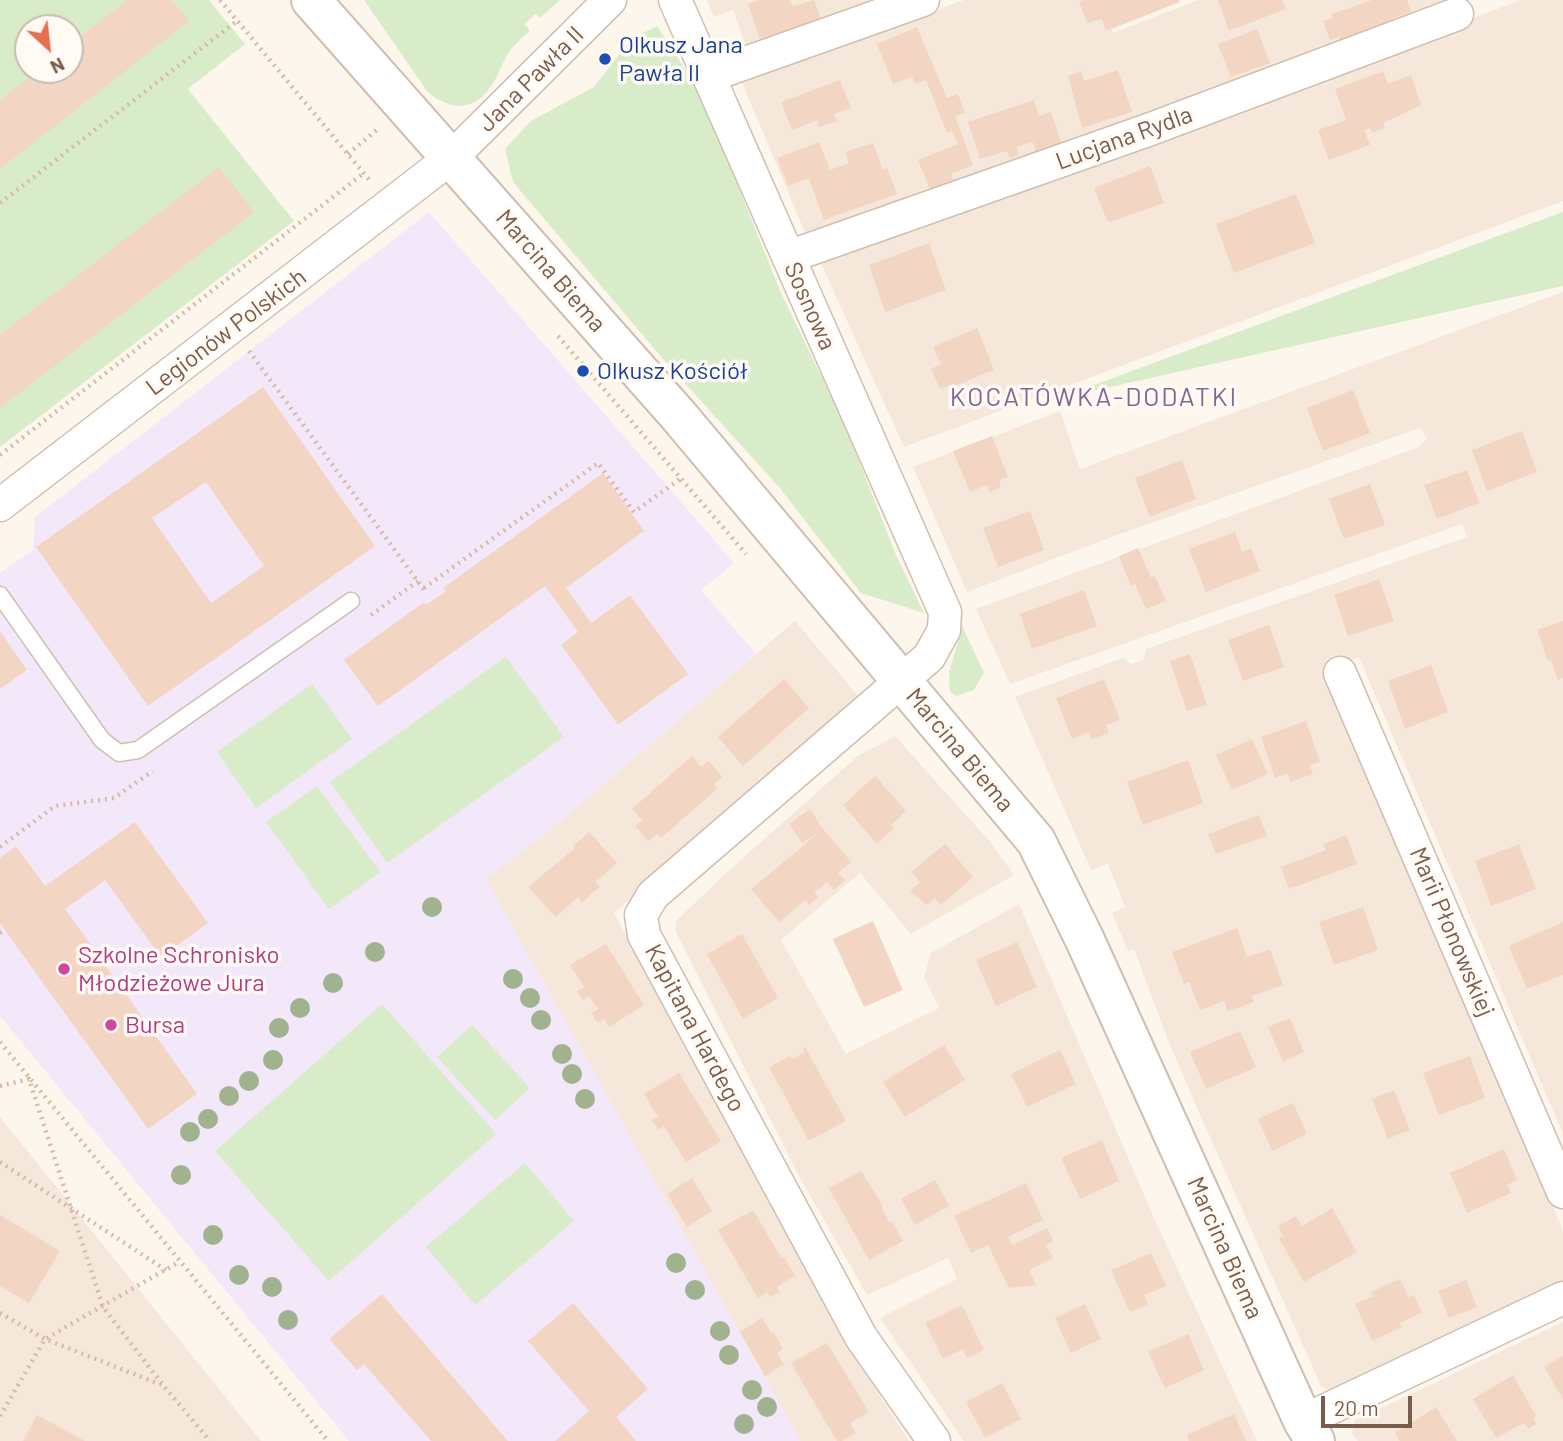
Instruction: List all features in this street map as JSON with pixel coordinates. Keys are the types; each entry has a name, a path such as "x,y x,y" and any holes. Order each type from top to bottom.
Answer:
{"street":[{"name":"Marcina Biema","path":"311,0 678,415 1036,841 1309,1431"},
{"name":"Jana Pawła II","path":"452,157 610,0"},
{"name":"Sosnowa","path":"675,0 945,612"},
{"path":"709,76 923,0"},
{"name":"Lucjana Rydla","path":"788,257 1148,130 1457,14"},
{"name":"Legionów Polskich","path":"0,505 452,157"},
{"name":"Kapitana Hardego","path":"934,1441 861,1337 644,935 641,915 653,895 929,657 944,630 945,612"},
{"name":"Marii Płonowskiej","path":"1340,673 1563,1192"},
{"path":"1309,1431 1563,1298"}],"lane":[{"path":"0,595 102,740 119,753 138,750 351,601"}],"path":[{"path":"220,0 378,191"},
{"path":"0,203 237,21"},
{"path":"0,455 364,173"},
{"path":"552,328 750,558"},
{"path":"244,344 427,594"},
{"path":"424,588 598,463 634,512 680,479"},
{"path":"0,1042 328,1441"},
{"path":"0,1086 29,1079"},
{"path":"29,1079 103,1307 210,1441"},
{"path":"0,1162 166,1270"},
{"path":"0,1416 45,1339 179,1262"},
{"path":"0,1313 45,1339 163,1385"},
{"path":"321,1433 321,1441"}],"shaded area":[{"path":"707,0 902,0 748,53 733,10 714,17"},
{"path":"964,0 1100,0 1113,33 1198,0 1471,0 905,207 901,199 806,235 741,80"},
{"path":"1521,0 1563,0 1563,201 904,447 819,259"},
{"path":"429,212 734,563 701,590 756,654 546,833 486,879 800,1441 349,1441 0,1016 0,573 33,550 35,517"},
{"path":"1563,292 1563,1134 1359,657 1324,670 1361,764 1563,1230 1563,1284 1332,1392 1321,1386 1169,1043 1134,949 1128,951 1112,913 1125,907 1108,864 1091,870 1015,697 1123,658 1131,664 1144,660 1146,649 1467,537 1462,524 1010,684 976,609 1419,447 1427,438 1420,428 1106,539 967,592 913,467 1060,411 1080,469"},
{"path":"795,621 860,698 657,870 660,873 614,913 750,1167 865,1373 909,1441 800,1441 485,879 546,833"},
{"path":"895,736 991,843 1014,875 911,934 860,873 781,940 846,1054 939,1008 924,977 931,953 1019,904 1153,1216 1257,1441 964,1441 880,1318 957,1279 948,1258 867,1295 800,1178 676,932 676,921 858,756"},
{"path":"0,1117 261,1441 0,1441"},
{"path":"1563,1322 1563,1441 1358,1441 1352,1434 1354,1421"}],"green space":[{"path":"0,0 209,0 245,44 188,89 294,221 0,447"},
{"path":"364,0 560,0 540,18 535,14 525,24 530,31 509,52 482,97 475,102 459,106 442,102 427,91"},
{"path":"657,26 700,92 781,293 843,421 896,555 924,613 861,593 779,487 663,359 513,182 505,149 531,121 594,87 631,39"},
{"path":"1563,212 1563,286 1056,399"},
{"path":"959,619 984,673 974,690 957,696 950,692 949,672 961,632"},
{"path":"506,657 564,737 387,863 330,782"},
{"path":"312,684 352,739 256,808 217,752"},
{"path":"317,786 380,872 329,909 266,822"},
{"path":"382,1004 496,1134 329,1281 215,1151"},
{"path":"472,1025 530,1088 495,1120 437,1057"},
{"path":"525,1163 574,1221 475,1305 426,1247"}],"building":[{"path":"127,0 172,0 189,21 0,169 0,100 20,84 84,84 84,34"},
{"path":"760,0 790,0 793,6 814,0 821,19 760,39 748,4"},
{"path":"1218,0 1282,0 1286,9 1229,31"},
{"path":"1372,0 1407,0 1411,12 1392,18 1395,27 1343,47 1339,37 1330,40 1323,21 1333,18 1332,14"},
{"path":"1079,2 1180,2 1106,31 1102,19 1087,23"},
{"path":"917,27 947,98 958,94 965,113 955,116 973,165 951,174 954,183 931,192 918,160 958,144 952,131 947,133 926,80 916,84 912,77 893,84 877,44"},
{"path":"1257,29 1270,63 1231,77 1218,44"},
{"path":"1118,70 1132,112 1082,128 1068,76 1081,71 1084,81"},
{"path":"1383,71 1388,84 1411,75 1421,105 1383,123 1385,128 1372,133 1370,128 1364,130 1370,145 1329,160 1318,130 1346,120 1335,89"},
{"path":"840,80 851,108 834,114 837,121 819,127 817,120 792,130 781,102"},
{"path":"1034,100 1039,116 1051,112 1062,144 1036,153 1033,142 1017,147 1019,155 1010,158 1007,151 980,159 968,122"},
{"path":"819,142 830,170 849,163 845,152 873,143 883,170 887,168 897,194 824,220 809,178 788,186 777,158"},
{"path":"1150,166 1164,203 1110,222 1107,220 1094,188"},
{"path":"219,167 254,212 0,408 0,335"},
{"path":"1296,194 1315,243 1234,273 1216,224"},
{"path":"929,243 946,290 885,312 869,265"},
{"path":"977,328 994,370 950,388 940,389 931,369 941,364 933,347"},
{"path":"263,387 375,546 148,706 36,547","holes":["206,482 264,566 211,603 152,518"]},
{"path":"1353,390 1370,433 1323,451 1307,408"},
{"path":"1522,431 1537,472 1487,491 1472,450"},
{"path":"992,436 1008,477 999,480 1001,487 990,492 987,485 970,492 953,451"},
{"path":"1182,460 1196,499 1150,517 1135,478"},
{"path":"1467,470 1479,503 1437,519 1424,485"},
{"path":"603,473 644,531 566,588 591,623 630,595 688,674 618,725 561,645 578,632 545,586 378,706 344,660 424,602 426,605 446,591 443,588"},
{"path":"1370,484 1385,525 1344,539 1329,499"},
{"path":"1030,511 1044,550 998,567 983,528"},
{"path":"1235,532 1242,552 1251,548 1260,571 1206,592 1189,549"},
{"path":"1138,548 1151,578 1155,576 1166,601 1146,609 1135,584 1131,586 1119,556"},
{"path":"1379,579 1394,621 1348,636 1334,595"},
{"path":"1084,590 1097,626 1032,649 1020,614"},
{"path":"1563,621 1563,678 1558,680 1537,630"},
{"path":"1269,625 1284,667 1243,681 1228,640"},
{"path":"0,631 27,670 0,689"},
{"path":"1190,654 1207,705 1187,711 1170,661"},
{"path":"1431,665 1448,712 1405,729 1388,681"},
{"path":"784,679 809,708 743,766 718,737"},
{"path":"1104,679 1120,720 1106,725 1109,733 1092,739 1089,732 1072,739 1056,698"},
{"path":"1306,721 1320,762 1310,765 1313,774 1290,782 1288,773 1275,778 1261,737"},
{"path":"1252,739 1268,774 1232,790 1216,755"},
{"path":"692,756 701,767 709,761 722,777 714,784 717,789 661,838 657,834 648,841 635,826 642,820 632,809"},
{"path":"1188,760 1203,803 1143,825 1127,782"},
{"path":"875,776 906,811 891,825 894,828 877,844 843,805"},
{"path":"810,809 851,862 838,873 845,880 834,890 827,882 814,893 818,897 809,905 805,900 779,922 751,889 821,831 802,843 789,824"},
{"path":"1259,815 1267,836 1216,854 1208,834"},
{"name":"Bursa","path":"135,822 208,923 161,957 105,880 65,909 197,1094 148,1129 0,923 0,858 16,846 45,886"},
{"path":"589,832 617,863 595,882 600,887 582,903 578,897 556,917 528,887 575,848 573,846"},
{"path":"1346,835 1357,864 1289,889 1281,867 1326,850 1323,844"},
{"path":"945,844 973,877 941,905 935,898 926,905 910,891 920,882 911,872"},
{"path":"1519,844 1536,889 1491,906 1475,861"},
{"path":"1363,907 1378,950 1334,965 1319,922"},
{"path":"873,921 903,990 864,1007 833,939"},
{"path":"1563,922 1563,975 1527,989 1509,946"},
{"path":"1237,928 1247,957 1270,949 1283,985 1252,996 1254,1002 1228,1011 1224,1001 1200,1010 1189,982 1184,984 1172,952"},
{"path":"742,934 778,998 743,1019 707,954"},
{"path":"1017,942 1037,987 996,1006 976,960"},
{"path":"606,944 644,1005 609,1027 604,1019 597,1023 591,1013 598,1009 589,996 583,1000 577,991 584,987 570,965"},
{"path":"1290,1018 1304,1052 1283,1062 1268,1027"},
{"path":"1240,1031 1256,1067 1206,1089 1190,1052"},
{"path":"944,1045 965,1080 905,1117 883,1082"},
{"path":"805,1047 846,1121 809,1141 769,1067 805,1052"},
{"path":"1060,1050 1076,1084 1027,1107 1011,1074"},
{"path":"1470,1056 1485,1098 1439,1115 1423,1073"},
{"path":"679,1073 721,1141 686,1162 664,1126 658,1130 652,1120 658,1117 644,1094"},
{"path":"1394,1090 1410,1130 1388,1139 1372,1099"},
{"path":"1293,1103 1307,1134 1272,1151 1258,1119"},
{"path":"1102,1140 1119,1181 1080,1199 1061,1158"},
{"path":"1504,1149 1517,1180 1507,1185 1511,1193 1467,1213 1450,1173"},
{"path":"861,1171 903,1241 869,1260 829,1188"},
{"path":"692,1178 712,1211 687,1227 667,1194"},
{"path":"935,1180 949,1206 915,1225 901,1199"},
{"path":"1026,1183 1043,1220 1008,1237 1012,1245 1047,1228 1053,1241 1046,1245 1053,1258 1029,1270 1036,1285 1009,1288 988,1245 971,1253 954,1216"},
{"path":"1332,1208 1357,1252 1304,1282 1279,1238 1283,1236 1278,1226 1296,1216 1302,1226"},
{"path":"753,1210 795,1276 777,1287 780,1292 770,1297 767,1292 758,1298 718,1230"},
{"path":"0,1215 60,1251 29,1303 0,1286"},
{"path":"1151,1253 1166,1286 1144,1295 1148,1304 1130,1312 1111,1270"},
{"path":"1400,1279 1409,1297 1414,1295 1422,1312 1400,1323 1402,1327 1372,1341 1355,1304 1373,1296 1371,1292"},
{"path":"1466,1280 1477,1307 1449,1318 1438,1291"},
{"path":"382,1294 508,1441 431,1441 364,1364 357,1370 329,1339"},
{"path":"573,1303 648,1389 616,1417 636,1441 555,1441 589,1411 528,1341"},
{"path":"1085,1304 1101,1339 1071,1353 1055,1318"},
{"path":"962,1305 984,1350 967,1358 963,1349 943,1359 925,1323"},
{"path":"762,1318 783,1349 777,1353 784,1364 765,1376 740,1332"},
{"path":"1188,1334 1204,1370 1165,1388 1148,1352"},
{"path":"827,1343 869,1412 850,1423 856,1433 842,1441 837,1441 791,1363"},
{"path":"1563,1356 1563,1399 1544,1367"},
{"path":"1513,1375 1536,1416 1533,1418 1536,1424 1528,1429 1524,1423 1496,1438 1473,1399"},
{"path":"1002,1383 1021,1419 985,1438 966,1402"},
{"path":"1436,1407 1457,1441 1400,1441 1395,1433"},
{"path":"1234,1414 1246,1441 1189,1441 1187,1435"},
{"path":"37,1415 85,1441 23,1441"}],"place":[{"name":"Olkusz Jana Pawła II","path":"605,59"},
{"name":"Olkusz Kościół","path":"583,371"},
{"name":"Szkolne Schronisko Młodzieżowe Jura","path":"64,969"},
{"name":"Bursa","path":"111,1025"}],"district":[{"name":"KOCATÓWKA-DODATKI","path":"1094,397"}]}
